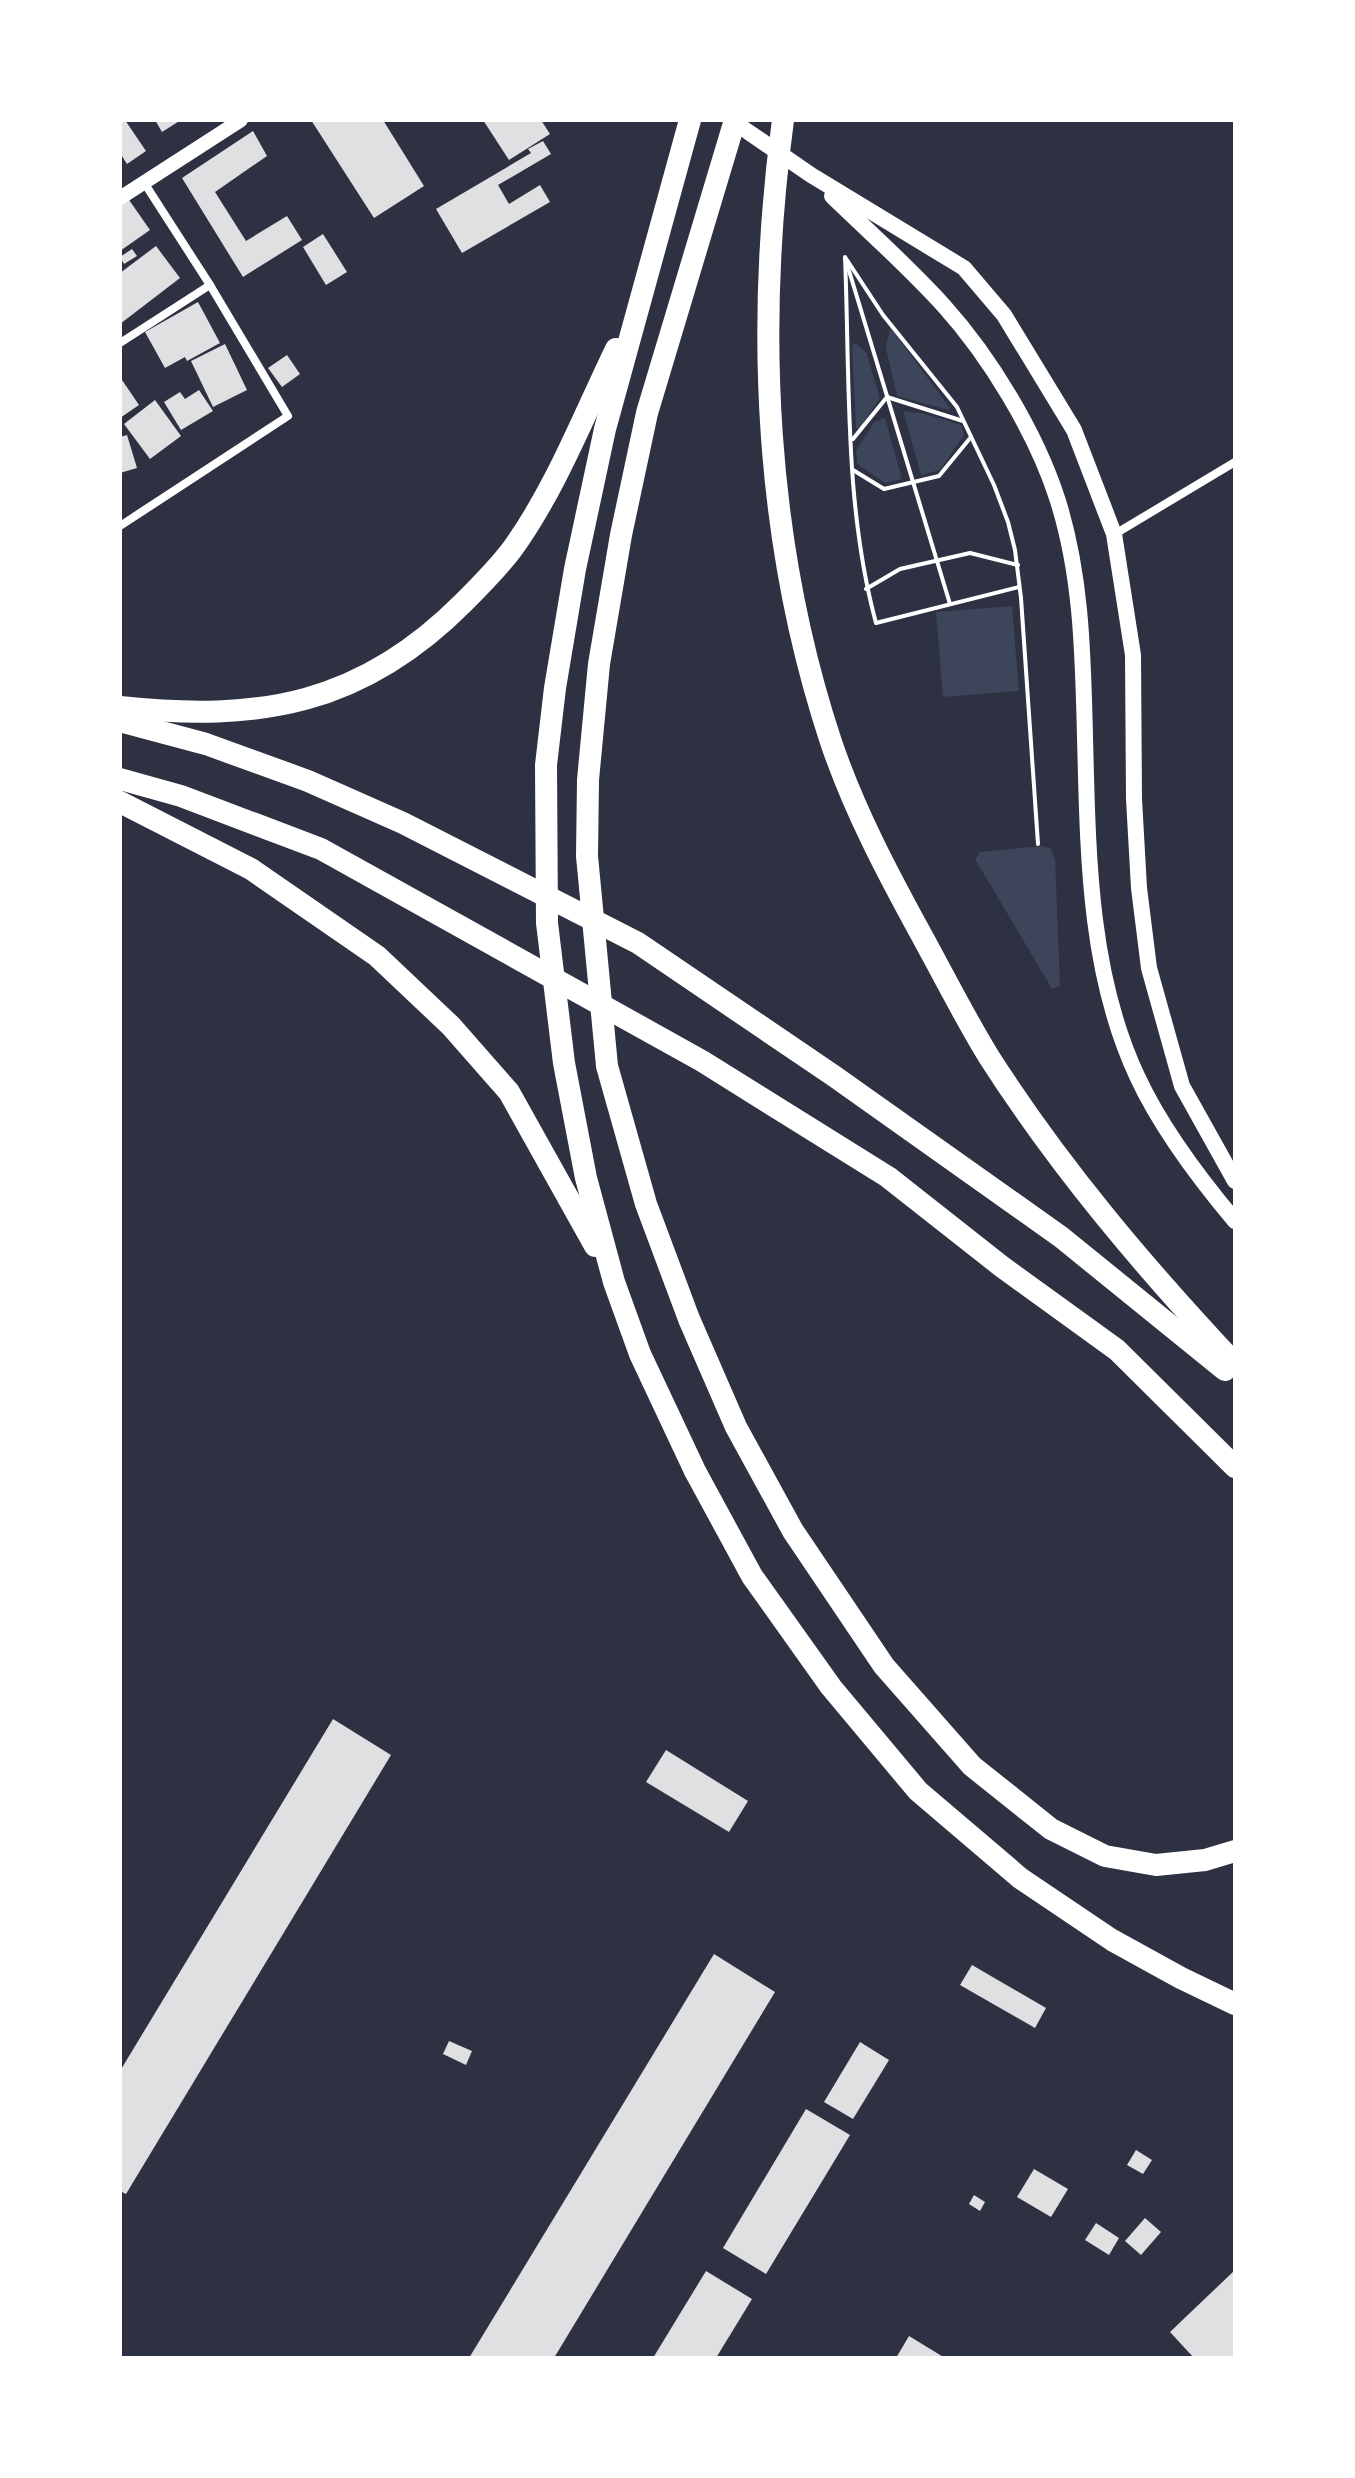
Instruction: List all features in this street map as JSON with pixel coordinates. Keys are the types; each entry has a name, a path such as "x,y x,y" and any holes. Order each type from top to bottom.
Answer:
{"highway":[{"path":"690,120 605,429 575,569 546,765 547,923 564,1063 586,1178 614,1282 640,1354 695,1471 752,1576 831,1687 918,1791 1020,1878 1112,1940 1235,2004"},
{"path":"733,120 647,413 621,535 599,664 588,780 587,856 607,1066 646,1204 689,1319 736,1427 793,1531 884,1666 972,1766 1051,1829 1105,1856 1156,1865 1205,1860 1235,1851"},
{"path":"783,120 772,198 768,360 775,476 792,600 832,743 880,859 988,1056 1078,1184 1188,1314 1235,1364"},
{"path":"120,707 214,713 278,706 332,692 378,669 434,632 513,549 547,490 639,301"},
{"path":"120,721 206,744 308,781 403,823 638,943 834,1076 1061,1237 1235,1378"},
{"path":"120,779 181,796 321,849 702,1061 888,1177 1001,1266 1117,1350 1235,1467"},
{"path":"120,802 251,869 377,956 451,1026 509,1092 614,1282"}],"main road":[{"path":"733,120 811,175 964,268 1004,315 1074,430 1114,534 1133,655 1136,844 1149,968 1182,1086 1235,1181"},
{"path":"811,175 945,307 999,378 1030,433 1057,498 1071,557 1082,636 1089,844 1095,925 1107,983 1137,1076 1176,1141 1235,1221"}],"street":[{"path":"120,198 241,120"},
{"path":"120,526 288,416 145,184"},
{"path":"120,343 210,285"},
{"path":"1114,534 1235,462"}],"path":[{"path":"845,257 950,604"},
{"path":"845,257 883,315 957,407 1008,522 1018,565 1038,844"},
{"path":"845,257 854,507 866,589 876,623 1019,587"},
{"path":"887,397 963,421"},
{"path":"852,440 887,397"},
{"path":"853,470 884,489 939,476 971,437"},
{"path":"866,589 900,569 970,553 1018,565"}],"shaded area":[{"path":"890,327 950,408 948,410 897,396 886,348"},
{"path":"856,344 866,352 880,398 860,428 856,428 852,345"},
{"path":"903,411 922,413 961,425 964,435 940,470 921,475"},
{"path":"885,418 902,479 885,483 857,464 856,451 874,422"},
{"path":"1012,606 1019,691 943,697 936,612"},
{"path":"1042,846 1050,848 1055,859 1060,986 1052,989 975,859 980,852"}],"building":[{"path":"120,120 125,120 146,151 127,164 120,153"},
{"path":"155,120 181,120 162,132"},
{"path":"311,120 383,120 424,186 374,218"},
{"path":"483,120 541,120 550,134 509,160"},
{"path":"253,131 267,156 215,192 246,241 287,216 302,240 243,277 182,178"},
{"path":"543,141 551,154 498,185 509,204 540,185 550,202 462,253 436,209 531,153 528,149"},
{"path":"127,197 150,230 120,251 120,202"},
{"path":"323,234 347,272 326,285 303,247"},
{"path":"156,246 180,278 120,324 120,273"},
{"path":"132,249 137,256 124,264 120,257"},
{"path":"198,302 220,343 187,361 185,357 165,368 145,332"},
{"path":"225,344 247,390 213,407 191,361"},
{"path":"287,355 300,374 282,387 268,368"},
{"path":"120,377 139,405 120,418"},
{"path":"199,390 213,411 181,430 164,402 180,392 185,399"},
{"path":"155,400 181,436 150,459 124,424"},
{"path":"127,435 137,468 120,473 120,437"},
{"path":"333,1719 391,1755 126,2194 120,2191 120,2071"},
{"path":"666,1750 748,1801 729,1832 646,1782"},
{"path":"714,1954 775,1992 554,2358 469,2358"},
{"path":"972,1965 1046,2008 1035,2028 960,1985"},
{"path":"449,2041 472,2051 466,2065 443,2054"},
{"path":"860,2042 889,2060 853,2119 824,2102"},
{"path":"806,2109 850,2135 766,2274 723,2248"},
{"path":"1136,2150 1152,2160 1143,2174 1127,2165"},
{"path":"1034,2169 1068,2189 1051,2217 1017,2197"},
{"path":"974,2195 985,2202 980,2211 969,2204"},
{"path":"1145,2218 1161,2232 1141,2255 1125,2241"},
{"path":"1096,2223 1119,2238 1109,2255 1085,2240"},
{"path":"1235,2270 1235,2358 1194,2358 1170,2332"},
{"path":"706,2271 752,2299 716,2358 653,2358"},
{"path":"909,2336 945,2358 896,2358"}]}
